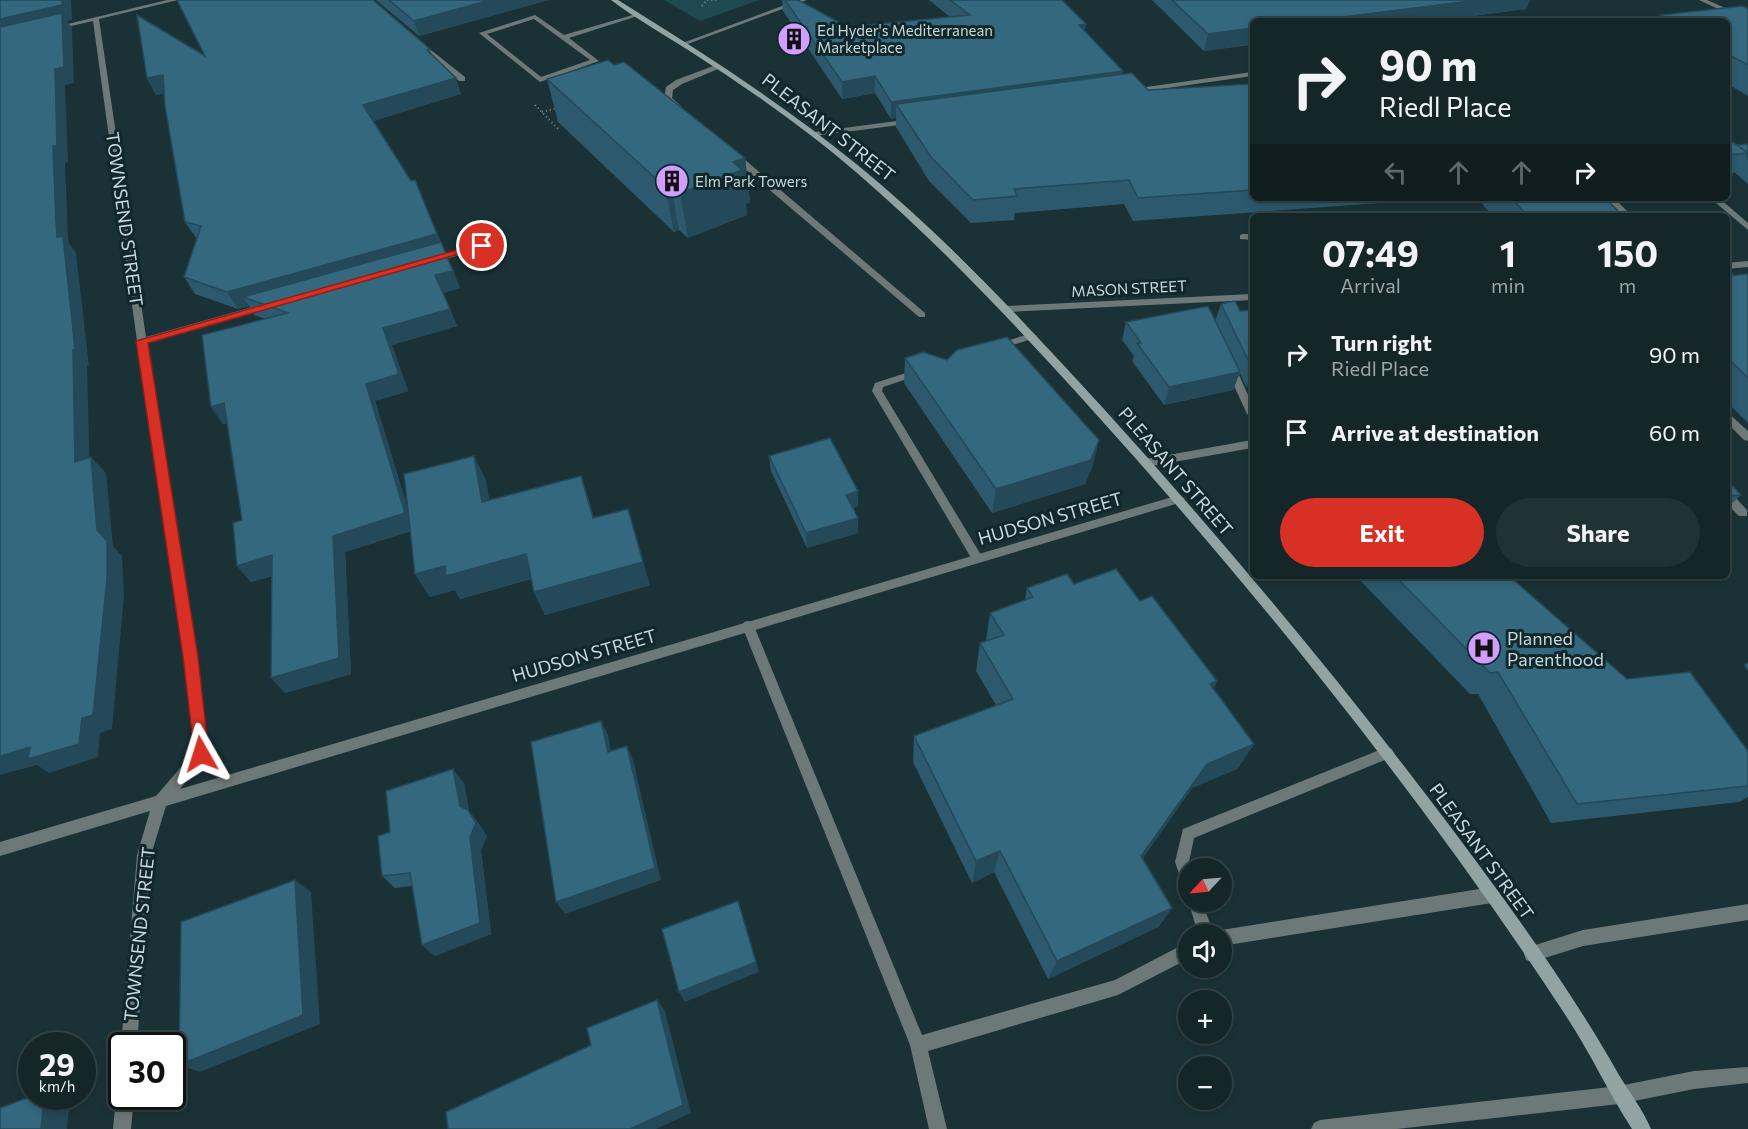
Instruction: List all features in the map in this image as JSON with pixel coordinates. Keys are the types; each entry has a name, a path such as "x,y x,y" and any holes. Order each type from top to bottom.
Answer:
{"main road":[{"name":"PLEASANT STREET","path":"615,0 719,67 814,134 939,241 1032,336 1179,499 1387,753 1492,895 1574,1014 1619,1095 1642,1129"}],"street":[{"path":"132,0 135,9"},
{"path":"43,31 175,0"},
{"path":"683,44 804,0"},
{"path":"1702,0 1748,21"},
{"path":"1710,12 1736,8"},
{"path":"563,38 639,15"},
{"path":"1668,18 1683,16"},
{"path":"535,17 563,38 595,61 540,80 482,33 535,17"},
{"name":"TOWNSEND STREET","path":"96,19 142,341 191,657 201,754 161,800 144,855 130,1032"},
{"path":"411,36 462,80"},
{"path":"685,114 668,98 669,89 679,82 719,67"},
{"path":"1122,92 1250,74"},
{"path":"814,134 922,120"},
{"path":"728,151 922,315"},
{"path":"1612,201 1625,213"},
{"path":"1718,201 1748,227"},
{"path":"425,262 482,246"},
{"path":"1730,266 1748,264"},
{"path":"1730,275 1748,291"},
{"name":"MASON STREET","path":"1007,309 1200,305 1250,297"},
{"path":"142,341 277,303"},
{"path":"989,350 1032,336"},
{"path":"1222,350 1250,410"},
{"path":"934,367 879,384 878,390 977,558"},
{"path":"1730,419 1748,437"},
{"path":"1146,463 1250,444"},
{"name":"HUDSON STREET","path":"0,849 1179,499"},
{"path":"1730,499 1743,513"},
{"path":"748,626 918,1045 938,1129"},
{"path":"1183,858 1188,834 1387,753"},
{"path":"1232,936 1492,895"},
{"path":"1532,954 1583,938 1748,912"},
{"path":"918,1045 1118,987 1178,956"},
{"path":"1320,1129 1619,1095 1694,1080 1748,1075"},
{"path":"122,1129 123,1110"}],"path":[{"path":"534,104 560,130"},
{"path":"542,112 563,106"}],"shaded area":[{"path":"664,0 759,0 700,21"}],"building":[{"path":"0,0 62,0 62,5 0,19"},
{"path":"177,0 373,0 430,49 427,50 456,78 363,105 411,181 415,180 437,234 227,292 184,277 201,226 185,222 165,106 163,75 147,78 137,15 205,56"},
{"path":"389,0 490,0 414,21"},
{"path":"785,0 798,0 848,27 970,15 950,0 1062,0 1086,24 1079,25 1123,71 891,102 875,76 842,82"},
{"path":"1172,0 1478,0 1335,18 1250,18 1250,28 1208,34"},
{"path":"1743,6 1748,9 1748,65 1730,55 1730,18 1666,18 1661,15"},
{"path":"62,13 64,67 55,69 57,146 53,146 57,237 63,236 75,349 73,350 75,462 91,457 97,530 107,541 107,579 93,715 82,718 79,744 28,759 30,747 0,756 0,27"},
{"path":"608,60 614,65 624,62 745,158 733,162 742,170 680,193 671,185 665,187 547,79"},
{"path":"1132,73 1148,90 1250,84 1250,190 1138,198 1129,180 1014,189 1017,196 973,200 931,157 896,104"},
{"path":"1730,140 1748,153 1730,155"},
{"path":"1748,144 1748,153 1737,145"},
{"path":"1514,201 1608,201 1620,213 1525,213"},
{"path":"441,242 453,271 435,275 450,309 383,328 399,374 366,384 405,513 333,536 339,658 271,678 272,555 237,566 233,523 242,520 224,403 211,407 202,335 288,313 243,297"},
{"path":"1748,274 1748,378 1730,360 1730,276"},
{"path":"1235,301 1240,311 1250,310 1250,364 1221,304"},
{"path":"1208,306 1240,372 1169,387 1137,343 1141,343 1126,322"},
{"path":"1007,337 1099,440 1091,460 996,489 905,358 923,352 947,360 957,350"},
{"path":"830,438 858,491 846,495 858,518 806,533 769,456"},
{"path":"474,456 482,502 581,476 593,518 628,509 643,562 534,592 526,554 446,576 445,566 415,574 404,474"},
{"path":"1730,483 1741,495 1730,496"},
{"path":"1116,569 1140,601 1152,596 1217,681 1210,684 1254,744 1207,764 1141,856 1172,908 1057,961 1000,851 976,861 914,736 1013,699 980,643 1004,635 990,613 1033,597 1027,588 1067,574 1074,584"},
{"path":"1398,579 1512,579 1627,679 1690,672 1748,751 1748,786 1577,804 1498,672 1490,673"},
{"path":"601,721 608,752 627,746 655,868 556,902 531,742"},
{"path":"453,769 460,806 468,810 476,823 470,837 480,923 422,945 410,873 382,876 378,836 390,832 386,791"},
{"path":"295,880 303,1015 186,1062 186,1032 179,1032 181,922"},
{"path":"738,901 756,962 679,992 662,929"},
{"path":"657,1000 683,1105 630,1129 448,1129 446,1112 591,1045 587,1028"},
{"path":"18,1101 18,1110 43,1110 41,1129 0,1129 0,1108"}],"place":[{"name":"Ed Hyder's Mediterranean Marketplace","path":"794,39"},
{"name":"Elm Park Towers","path":"672,181"},
{"name":"Planned Parenthood","path":"1484,648"}],"route":[{"path":"201,754 191,657 142,341 482,246"}]}
